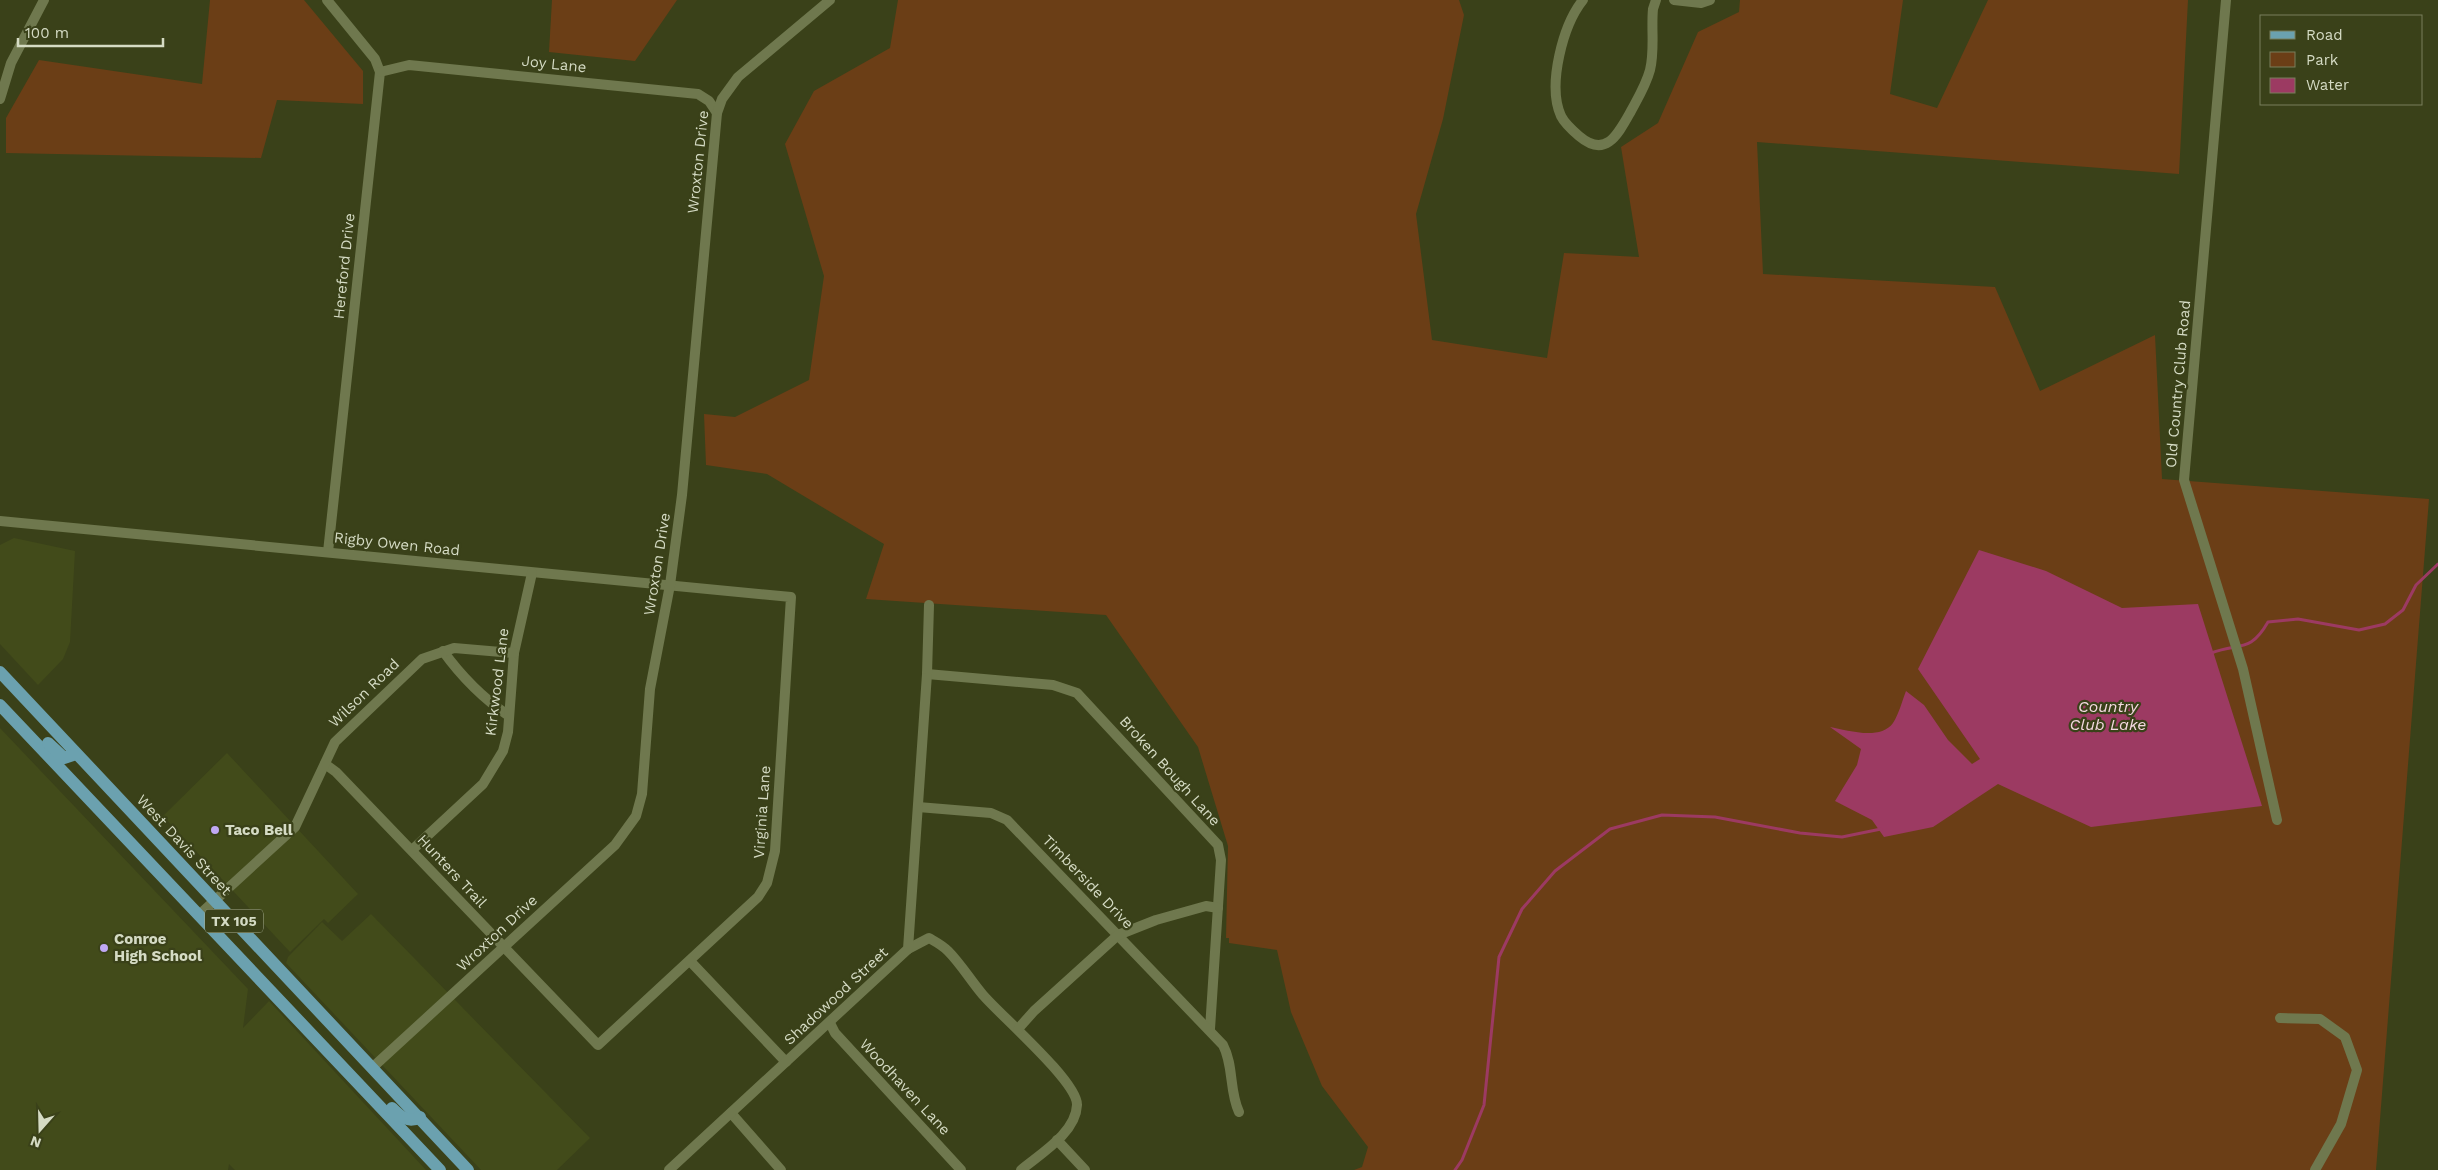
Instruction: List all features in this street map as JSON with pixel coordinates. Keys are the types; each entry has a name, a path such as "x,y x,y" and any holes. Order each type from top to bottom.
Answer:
{"main road":[{"name":"West Davis Street","path":"0,672 468,1170"},
{"path":"0,697 4,698 60,756 69,758 76,754"},
{"name":"TX 105","path":"0,705 440,1170"},
{"path":"312,1034 328,1041 400,1116 410,1120 420,1117"}],"street":[{"path":"0,99 11,62 44,0"},
{"path":"327,0 375,59 380,72"},
{"name":"Wroxton Drive","path":"373,1067 615,845 636,816 642,794 650,689 670,585 682,495 717,113 722,99 738,77 830,0"},
{"path":"1583,0 1577,8 1559,58 1556,84 1558,102 1561,116 1571,129 1592,145 1603,146 1613,140 1645,84 1650,68 1652,16 1656,0"},
{"path":"1674,0 1701,3 1710,0"},
{"name":"Old Country Club Road","path":"2226,0 2184,480 2238,653 2277,820"},
{"name":"Joy Lane","path":"380,72 409,65 698,94 709,101 717,113"},
{"name":"Hereford Drive","path":"328,552 380,72"},
{"name":"Rigby Owen Road","path":"0,521 791,597"},
{"name":"Kirkwood Lane","path":"412,850 483,784 503,751 509,716 514,653 532,572"},
{"name":"Virginia Lane","path":"598,1045 758,897 767,883 773,867 791,597"},
{"name":"Shadowood Street","path":"669,1170 908,949 927,674 929,605"},
{"name":"Wilson Road","path":"199,915 295,827 334,742 422,659 454,648 514,653"},
{"path":"443,651 456,670 497,708 509,716"},
{"name":"Broken Bough Lane","path":"927,674 1053,685 1077,693 1218,846 1221,860 1210,1029"},
{"name":"Hunters Trail","path":"324,764 336,772 598,1045"},
{"name":"Timberside Drive","path":"918,807 991,813 1007,820 1223,1044 1229,1057 1235,1103 1239,1112"},
{"path":"1018,1029 1034,1011 1118,935 1156,920 1206,906 1218,908"},
{"path":"908,949 928,938 939,943 948,951 984,996 1018,1029 1070,1087 1077,1103 1074,1115 1066,1131 1022,1170"},
{"path":"690,961 786,1062"},
{"path":"2280,1018 2320,1019 2345,1037 2357,1070 2341,1124 2315,1170"},
{"name":"Woodhaven Lane","path":"830,1023 835,1032 961,1170"},
{"path":"731,1113 781,1170"},
{"path":"1057,1140 1085,1170"}],"shaded area":[{"path":"14,538 75,551 70,642 63,659 38,685 0,644 0,545"},
{"name":"Conroe High School","path":"0,728 248,989 243,1028 269,1001 426,1170 235,1170 229,1164 228,1170 0,1170"},
{"path":"227,753 358,894 328,923 324,919 290,952 163,816"},
{"path":"371,914 590,1138 557,1170 481,1170 286,963 288,957 322,922 342,941"}],"green space":[{"path":"210,0 304,0 363,71 363,104 277,100 261,158 6,153 6,118 39,60 202,84"},
{"path":"552,0 677,0 635,61 549,52"},
{"path":"898,0 1459,0 1464,15 1443,119 1416,214 1432,340 1547,358 1564,253 1639,257 1621,147 1658,123 1698,32 1739,12 1740,0 1903,0 1890,94 1937,108 1988,0 2188,0 2179,174 1757,142 1763,274 1995,287 2040,391 2155,335 2162,479 2429,499 2376,1170 1354,1170 1362,1167 1368,1147 1322,1086 1291,1012 1277,950 1229,943 1229,938 1226,938 1228,846 1198,747 1106,615 866,599 884,544 767,474 706,465 704,414 735,417 809,380 824,276 785,144 814,91 890,48"}],"water":[{"name":"Country Club Lake","path":"1979,550 2046,571 2122,608 2198,604 2262,806 2091,827 1998,784 1933,827 1884,837 1872,820 1835,801 1857,765 1861,749 1830,727 1863,733 1880,732 1893,723 1906,691 1924,705 1948,740 1972,764 1980,759 1918,669"}],"waterway":[{"path":"2211,653 2250,643 2262,632 2268,622 2298,619 2359,630 2385,624 2403,610 2416,585 2438,564"},
{"path":"1455,1170 1462,1160 1484,1105 1499,957 1522,909 1555,871 1610,829 1662,815 1715,817 1800,833 1842,837 1881,829"}],"place":[{"name":"Taco Bell","path":"215,830"},
{"name":"Conroe High School","path":"104,948"}]}
